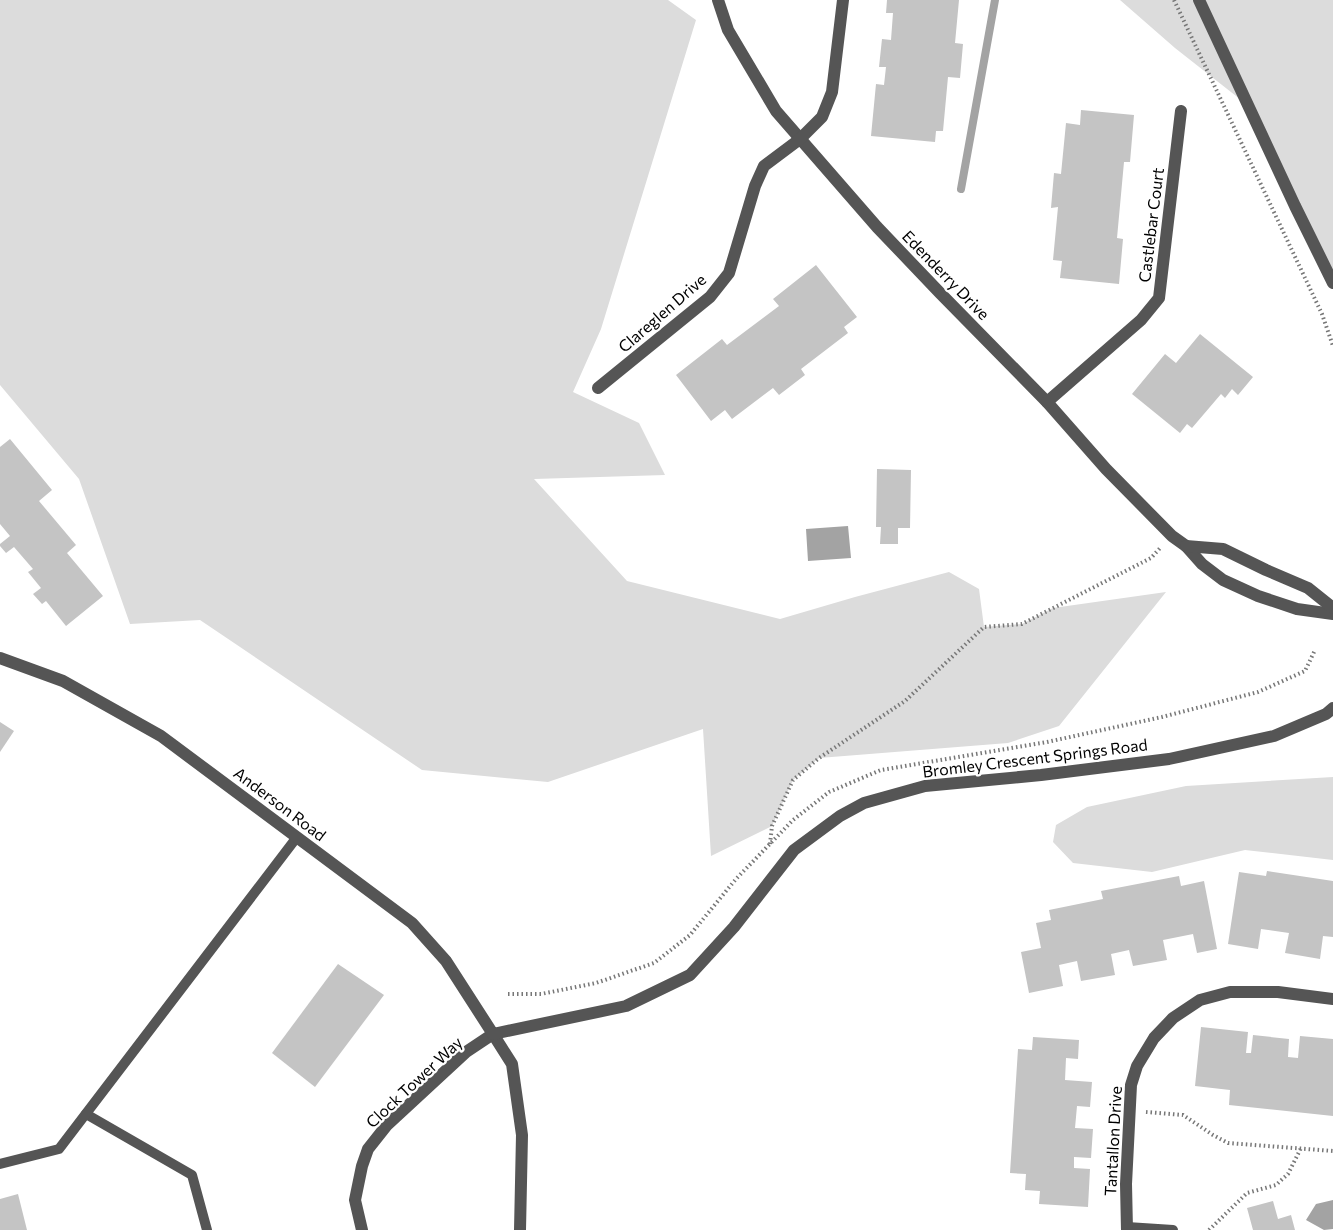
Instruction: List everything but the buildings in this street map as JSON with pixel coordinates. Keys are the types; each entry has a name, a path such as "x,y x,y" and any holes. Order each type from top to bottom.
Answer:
{"street":[{"name":"Edenderry Drive","path":"718,0 728,30 776,111 877,227 1047,402 1106,469 1172,536 1223,580 1258,596 1297,609 1333,614"},
{"name":"Clareglen Drive","path":"598,388 710,297 729,273 755,186 764,166 800,139 822,117 832,92 843,0"},
{"path":"1199,0 1333,284"},
{"name":"Castlebar Court","path":"1047,402 1141,320 1159,298 1181,111"},
{"path":"1186,546 1223,549 1308,588 1333,608"},
{"name":"Anderson Road","path":"0,658 63,681 161,736 412,923 446,961 512,1064 522,1135 520,1230"},
{"name":"Bromley Crescent Springs Road","path":"493,1034 626,1006 690,975 734,927 794,850 840,816 864,803 925,786 1041,775 1169,759 1274,735 1326,714 1333,708"},
{"name":"Tantallon Drive","path":"1127,1228 1126,1184 1131,1085 1137,1066 1154,1038 1173,1018 1200,1000 1230,992 1278,993 1333,999"},
{"name":"Clock Tower Way","path":"362,1230 355,1200 368,1149 387,1125 466,1052 493,1034"}],"lane":[{"path":"0,1164 59,1149 297,837"},
{"path":"86,1114 192,1174 207,1230"},
{"path":"1127,1228 1173,1230"}],"path":[{"path":"1174,0 1322,314 1333,346"},
{"path":"768,855 772,826 793,780 819,758 905,701 984,627 1022,624 1151,558 1172,536"},
{"path":"1130,1111 1183,1115 1213,1136 1228,1143 1333,1151"},
{"path":"1209,1230 1246,1193 1276,1185 1288,1174 1301,1148"}],"shaded area":[{"path":"0,0 668,0 696,20 601,329 573,392 639,423 665,475 534,479 627,581 780,619 949,572 979,589 984,627 1022,624 1053,608 1166,592 1059,726 1008,743 819,758 793,780 772,826 711,856 703,729 548,782 422,770 200,620 130,624 79,479 0,385"},
{"path":"1120,0 1333,0 1333,283 1250,107 1175,48"},
{"path":"848,526 851,558 808,561 806,529"},
{"path":"1333,777 1333,860 1245,850 1152,872 1073,863 1053,842 1056,825 1087,807 1186,786"},
{"path":"1333,1200 1333,1229 1324,1230 1306,1220 1316,1204"}],"waterway":[{"path":"961,189 995,0"}]}
